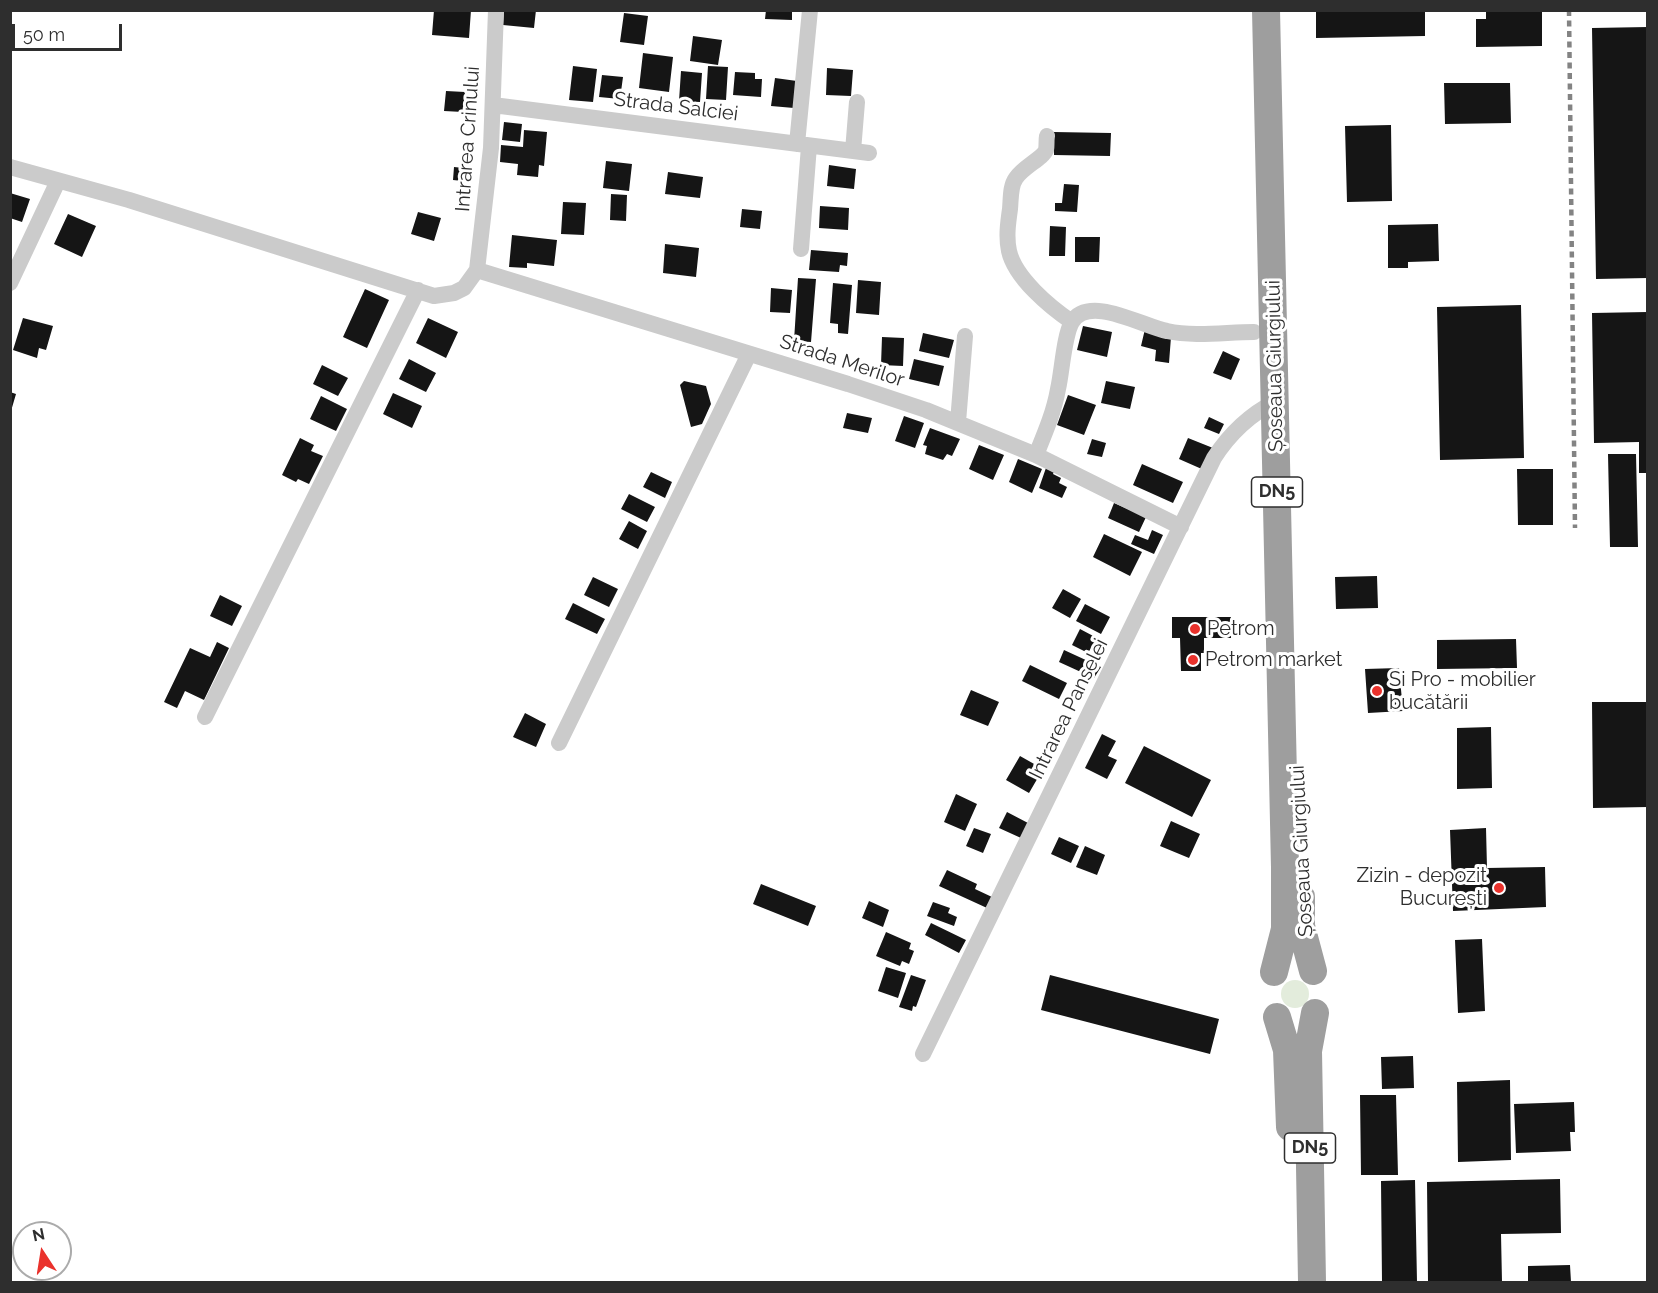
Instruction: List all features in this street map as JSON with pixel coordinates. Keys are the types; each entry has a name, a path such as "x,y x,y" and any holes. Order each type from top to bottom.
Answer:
{"highway":[{"name":"Șoseaua Giurgiului","path":"1266,10 1276,401 1285,929 1274,972 1268,982 1265,995 1269,1008 1277,1017 1287,1050 1293,1282"},
{"name":"Șoseaua Giurgiului","path":"1282,10 1301,926 1313,971"},
{"name":"Șoseaua Giurgiului","path":"1274,972 1289,965 1306,966 1321,981 1323,993 1322,1004 1315,1014 1308,1051 1312,1282"},
{"path":"1277,1017 1293,1022 1309,1019 1315,1014"}],"street":[{"name":"Intrarea Crinului","path":"477,270 487,188 493,105 496,10"},
{"path":"801,249 803,145 810,10"},
{"name":"Strada Salciei","path":"493,105 861,152 857,102"},
{"path":"1047,136 1046,151 1020,171 1014,180 1007,233 1009,252 1014,265 1033,288 1056,311 1072,322"},
{"path":"10,167 140,203 434,296 454,293 464,288 477,270"},
{"path":"10,282 58,181"},
{"name":"Strada Merilor","path":"477,270 848,384 958,422 1036,455 1181,527"},
{"path":"205,717 418,290"},
{"path":"1036,455 1058,392 1072,322 1080,314 1089,311 1106,311 1167,332 1254,332"},
{"path":"958,422 965,336"},
{"path":"559,743 748,354"},
{"name":"Intrarea Panselei","path":"923,1054 1214,458 1226,440 1257,411 1276,401"}],"green space":[{"path":"1295,980 1305,984 1309,994 1305,1004 1295,1008 1285,1004 1281,994 1285,984"}],"building":[{"path":"434,10 471,10 469,38 432,35"},
{"path":"504,10 536,10 534,28 503,25"},
{"path":"766,10 792,10 792,20 765,19"},
{"path":"1316,10 1425,10 1425,36 1316,38"},
{"path":"1486,10 1542,10 1542,46 1476,47 1476,19 1486,19"},
{"path":"624,13 648,16 644,45 620,42"},
{"path":"1648,27 1648,278 1596,279 1592,28"},
{"path":"693,36 722,40 718,65 690,61"},
{"path":"643,53 673,57 669,92 639,88"},
{"path":"573,66 597,69 593,102 569,100"},
{"path":"708,66 728,67 726,100 706,99"},
{"path":"827,68 853,70 851,96 826,95"},
{"path":"681,71 702,73 700,102 679,101"},
{"path":"735,72 755,73 755,79 762,79 761,97 733,95"},
{"path":"602,75 623,77 620,99 599,97"},
{"path":"775,78 797,81 794,108 771,106"},
{"path":"1444,83 1510,83 1511,123 1445,124"},
{"path":"446,91 465,92 463,112 444,111"},
{"path":"504,122 522,124 520,142 502,140"},
{"path":"1391,125 1392,201 1347,202 1345,126"},
{"path":"524,130 547,132 544,166 539,165 538,177 517,175 518,164 500,162 501,145 523,147"},
{"path":"1054,132 1111,133 1110,156 1054,155"},
{"path":"606,161 632,164 629,191 603,188"},
{"path":"829,165 856,169 854,189 827,186"},
{"path":"454,167 473,169 472,182 453,180"},
{"path":"668,172 703,177 700,198 665,194"},
{"path":"1064,184 1079,185 1077,212 1055,211 1055,203 1062,203"},
{"path":"10,193 30,199 22,222 10,218"},
{"path":"611,194 627,195 626,221 610,220"},
{"path":"563,202 586,203 584,235 561,234"},
{"path":"820,206 849,208 848,230 819,228"},
{"path":"742,209 762,211 760,229 740,227"},
{"path":"418,212 441,218 434,241 411,234"},
{"path":"68,214 96,226 82,257 54,244"},
{"path":"1438,224 1439,261 1408,262 1408,268 1388,268 1388,225"},
{"path":"1050,226 1066,227 1065,256 1049,256"},
{"path":"512,235 557,240 554,266 527,263 527,268 509,267"},
{"path":"1075,237 1100,237 1099,262 1075,262"},
{"path":"665,244 699,248 696,277 663,273"},
{"path":"811,250 848,253 847,266 840,265 839,272 809,270"},
{"path":"798,278 816,279 811,342 794,341"},
{"path":"858,280 881,282 879,315 856,313"},
{"path":"833,283 852,285 848,334 838,333 838,324 830,323"},
{"path":"771,288 792,290 790,313 770,312"},
{"path":"365,289 389,300 367,348 343,337"},
{"path":"1521,305 1524,458 1440,460 1437,307"},
{"path":"1648,312 1648,473 1639,473 1639,442 1594,443 1592,313"},
{"path":"23,318 53,326 46,350 39,348 37,358 13,350"},
{"path":"428,318 458,332 446,358 416,343"},
{"path":"1083,326 1112,332 1107,357 1077,350"},
{"path":"1145,329 1171,337 1169,363 1155,361 1156,350 1141,346"},
{"path":"923,333 954,340 949,358 919,351"},
{"path":"882,337 904,338 903,366 881,365"},
{"path":"1223,351 1240,359 1231,380 1213,373"},
{"path":"409,359 436,373 426,392 399,379"},
{"path":"914,359 944,366 939,386 909,379"},
{"path":"322,365 348,378 338,396 313,384"},
{"path":"684,381 706,386 711,404 702,424 691,427 680,385"},
{"path":"1106,381 1135,387 1130,409 1101,403"},
{"path":"10,392 16,394 11,411 10,410"},
{"path":"393,393 422,406 412,428 383,414"},
{"path":"1068,395 1096,405 1084,435 1057,425"},
{"path":"321,396 347,409 336,431 310,419"},
{"path":"847,413 872,418 868,433 843,428"},
{"path":"904,416 924,423 915,448 895,441"},
{"path":"1209,417 1224,424 1219,434 1204,428"},
{"path":"930,428 960,439 952,456 947,454 943,460 925,454 927,446 923,445"},
{"path":"300,438 314,445 311,451 323,456 309,484 298,479 296,482 282,475"},
{"path":"1188,438 1213,448 1204,470 1179,459"},
{"path":"1092,439 1106,443 1102,457 1087,454"},
{"path":"979,445 1004,455 993,480 969,469"},
{"path":"1608,454 1636,454 1638,547 1610,547"},
{"path":"1018,459 1042,469 1032,493 1009,482"},
{"path":"1142,464 1183,482 1173,503 1133,485"},
{"path":"1047,465 1055,469 1053,474 1061,478 1059,483 1067,487 1062,498 1039,488"},
{"path":"1517,469 1553,469 1553,525 1518,525"},
{"path":"651,472 672,482 665,498 643,487"},
{"path":"629,494 655,507 647,522 621,509"},
{"path":"1114,503 1146,517 1139,532 1108,518"},
{"path":"629,521 647,531 638,549 619,539"},
{"path":"1152,530 1163,535 1154,554 1131,544 1135,535 1148,540"},
{"path":"1104,534 1142,552 1130,576 1093,557"},
{"path":"1377,576 1378,608 1336,609 1335,577"},
{"path":"593,577 618,589 609,607 584,595"},
{"path":"1063,589 1081,599 1070,618 1052,608"},
{"path":"220,595 242,606 232,626 210,616"},
{"path":"573,603 605,619 597,634 565,619"},
{"path":"1085,604 1110,617 1101,634 1076,621"},
{"path":"1172,617 1231,617 1231,638 1204,638 1201,671 1181,671 1180,638 1172,638"},
{"path":"1080,629 1097,638 1088,653 1072,645"},
{"path":"1516,639 1517,668 1437,669 1437,640"},
{"path":"217,642 229,648 204,700 185,691 177,708 164,702 190,648 210,657"},
{"path":"1064,650 1101,667 1094,678 1059,662"},
{"path":"1030,665 1067,683 1059,699 1022,681"},
{"path":"1399,668 1403,711 1368,713 1365,669"},
{"path":"971,690 999,702 988,726 960,715"},
{"path":"1592,702 1648,702 1648,807 1593,808"},
{"path":"525,713 546,724 536,747 513,737"},
{"path":"1491,727 1492,788 1457,789 1457,728"},
{"path":"1102,734 1116,741 1108,756 1117,760 1107,779 1085,768"},
{"path":"1144,746 1211,780 1192,817 1125,783"},
{"path":"1020,756 1043,769 1029,793 1006,780"},
{"path":"956,794 977,804 965,831 944,822"},
{"path":"1007,812 1028,823 1021,838 999,828"},
{"path":"1171,821 1200,834 1189,858 1160,846"},
{"path":"974,828 991,834 983,853 966,846"},
{"name":"Zizin - depozit București","path":"1486,828 1487,868 1545,867 1546,907 1453,911 1450,830"},
{"path":"1059,837 1079,846 1071,863 1051,854"},
{"path":"1085,846 1105,855 1097,875 1076,867"},
{"path":"947,870 977,884 975,889 992,897 987,908 939,886"},
{"path":"761,884 816,906 808,926 753,904"},
{"path":"869,901 889,910 883,927 862,918"},
{"path":"933,902 950,908 948,913 957,917 954,926 927,916"},
{"path":"931,923 966,940 959,953 925,935"},
{"path":"886,932 911,943 909,949 914,951 909,964 902,961 900,966 876,956"},
{"path":"1482,939 1485,1011 1458,1013 1455,940"},
{"path":"886,967 906,973 898,998 878,991"},
{"path":"911,975 926,980 916,1007 913,1006 912,1011 899,1007"},
{"path":"1050,975 1219,1019 1210,1054 1041,1010"},
{"path":"1413,1056 1414,1088 1382,1089 1381,1057"},
{"path":"1510,1080 1511,1160 1458,1162 1457,1082"},
{"path":"1360,1095 1396,1095 1398,1175 1361,1175"},
{"path":"1574,1102 1575,1132 1570,1132 1571,1151 1516,1153 1514,1104"},
{"path":"1560,1179 1561,1233 1501,1234 1502,1282 1428,1282 1427,1182"},
{"path":"1415,1180 1417,1282 1382,1282 1381,1181"},
{"path":"1570,1265 1571,1282 1528,1282 1528,1266"}],"railway":[{"path":"1569,10 1575,528"}],"place":[{"name":"Petrom","path":"1195,629"},
{"name":"Petrom market","path":"1193,660"},
{"name":"Si Pro - mobilier bucătării","path":"1377,691"},
{"name":"Zizin - depozit București","path":"1499,888"}]}
